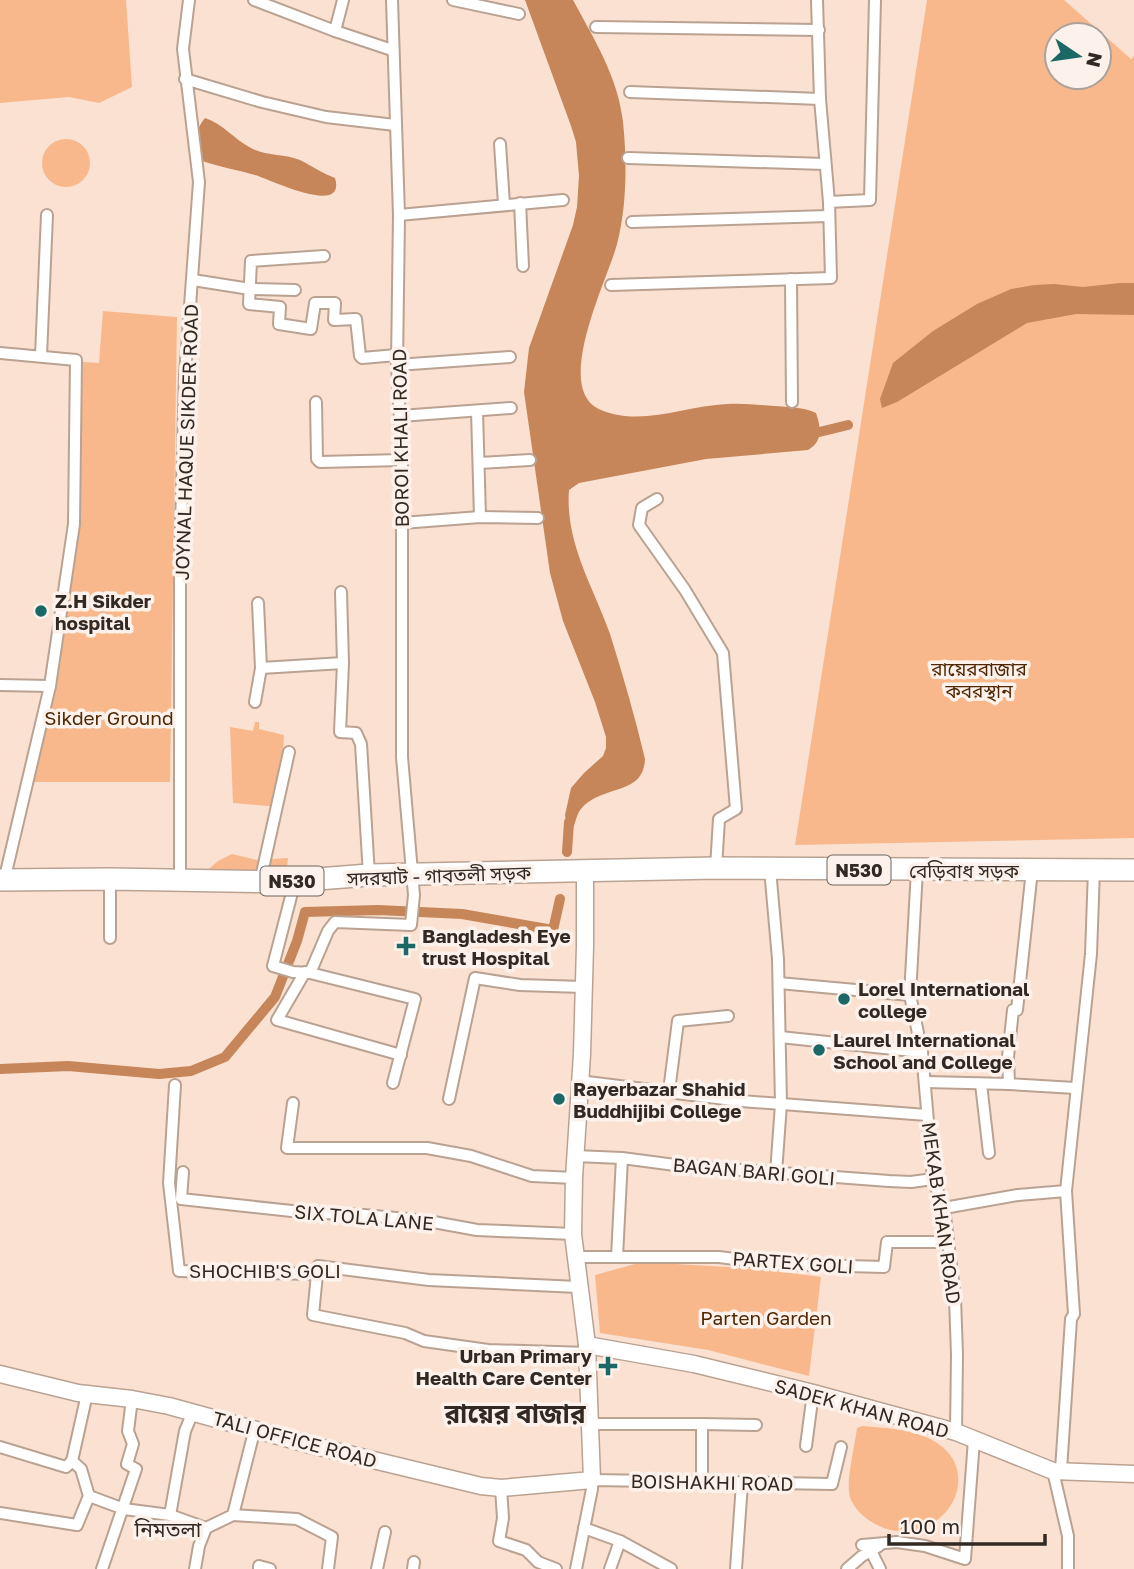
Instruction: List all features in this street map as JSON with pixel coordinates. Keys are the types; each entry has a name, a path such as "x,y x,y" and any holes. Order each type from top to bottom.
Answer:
{"highway":[{"name":"বেড়িবাধ সড়ক","path":"585,871 716,868 1134,870"},
{"name":"সদরঘাট - গাবতলী সড়ক","path":"2,880 110,879 180,884 260,883 369,875 413,885 585,871"}],"street":[{"name":"JOYNAL HAQUE SIKDER ROAD","path":"180,884 180,565 186,374 199,181 183,49 189,0"},
{"path":"254,0 393,50"},
{"path":"335,31 344,0"},
{"name":"BOROI KHALI ROAD","path":"303,972 335,922 411,925 413,885 402,757 404,579 397,360 399,215 392,0"},
{"path":"453,0 519,14"},
{"path":"611,285 831,278 817,0"},
{"path":"829,202 870,200 875,0"},
{"path":"596,27 819,30"},
{"path":"185,79 262,102 326,117 395,125"},
{"path":"630,92 820,99"},
{"path":"500,144 504,204"},
{"path":"628,158 825,164"},
{"path":"399,215 563,200"},
{"path":"520,203 523,266"},
{"path":"41,356 47,215"},
{"path":"632,222 829,216"},
{"path":"324,256 251,261 249,304 280,307 281,325 312,329 315,303 335,303 334,320 356,319 359,356 362,358 397,360 510,357"},
{"path":"791,279 792,402"},
{"path":"193,280 250,289 295,290"},
{"path":"0,353 76,360 74,524 50,686 2,880"},
{"path":"316,402 317,459 320,462 402,460"},
{"path":"400,416 510,408"},
{"path":"477,411 480,517"},
{"path":"480,463 530,460"},
{"path":"657,499 642,508 639,525 685,590 723,653 736,810 719,819 716,868"},
{"path":"402,523 480,517 538,518"},
{"path":"341,592 343,663 340,732 355,733 361,744 369,875"},
{"path":"255,702 261,668 258,603"},
{"path":"261,668 343,663"},
{"path":"0,685 50,686"},
{"path":"260,883 289,752"},
{"path":"770,869 779,984 781,1104 776,1173"},
{"name":"MEKAB KHAN ROAD","path":"916,870 910,995 926,1082 933,1179 944,1208 948,1241 957,1327 956,1432"},
{"path":"1009,1084 1008,1057 1013,1010 1017,1010 1032,870"},
{"path":"1068,1569 1068,1536 1057,1470 1071,1319 1074,1314 1066,1191 1075,1087 1089,978 1094,870"},
{"path":"576,1569 592,1489 587,1349 573,1234 573,1178 582,1054 585,871"},
{"path":"110,879 110,938"},
{"path":"295,881 273,966 415,999 394,1083"},
{"path":"303,972 277,1020 401,1055"},
{"path":"449,1099 475,978 520,985 583,986"},
{"path":"779,984 910,995"},
{"path":"669,1091 678,1021 727,1016"},
{"path":"780,1037 922,1052"},
{"path":"579,1081 781,1104 927,1115"},
{"path":"926,1082 1075,1087"},
{"path":"981,1084 989,1153"},
{"name":"SHOCHIB'S GOLI","path":"175,1085 169,1182 179,1271 317,1273 318,1266 429,1280 578,1287"},
{"path":"293,1103 287,1148 427,1148 471,1156 532,1176 573,1178"},
{"name":"BAGAN BARI GOLI","path":"575,1156 890,1181 933,1179"},
{"path":"617,1256 622,1158"},
{"name":"SIX TOLA LANE","path":"183,1172 181,1199 301,1212 428,1221 477,1230 573,1234"},
{"path":"944,1208 1018,1195 1066,1191"},
{"name":"PARTEX GOLI","path":"576,1257 719,1257 775,1264 884,1267 887,1242 948,1241"},
{"path":"317,1273 313,1315 405,1333 424,1341 488,1350 587,1349"},
{"name":"SADEK KHAN ROAD","path":"587,1349 694,1364 813,1393 956,1432 1057,1470 1134,1474"},
{"name":"TALI OFFICE ROAD","path":"0,1374 87,1394 132,1399 193,1412 481,1486 501,1488 592,1480"},
{"path":"806,1447 813,1393"},
{"path":"0,1447 66,1467 72,1461 87,1394"},
{"path":"102,1569 136,1469 127,1464 133,1444 128,1431 132,1399"},
{"path":"170,1514 185,1430 193,1412"},
{"path":"589,1424 756,1424"},
{"path":"702,1424 702,1483"},
{"path":"233,1515 255,1428"},
{"path":"847,1569 871,1547 897,1542 925,1546 968,1564 974,1440"},
{"name":"BOISHAKHI ROAD","path":"592,1480 832,1484 841,1447"},
{"path":"0,1514 77,1524 89,1496 80,1469 72,1461"},
{"path":"736,1569 743,1483"},
{"path":"501,1488 503,1518 499,1541 526,1550 538,1562 556,1569"},
{"path":"89,1496 124,1509 170,1514 206,1528"},
{"path":"195,1569 206,1528 233,1515 297,1519 332,1537 328,1569"},
{"path":"584,1528 620,1541 671,1569"},
{"path":"377,1569 385,1532"},
{"path":"610,1569 620,1541"},
{"path":"871,1547 880,1569"},
{"path":"259,1569 259,1566 270,1569"}],"green space":[{"path":"0,0 126,0 132,87 99,103 69,97 0,103"},
{"name":"রায়েরবাজার কবরস্থান","path":"927,0 1064,0 1088,21 1043,21 1043,91 1113,91 1113,43 1131,59 1134,56 1134,838 795,845"},
{"path":"66,139 83,146 90,163 83,180 66,187 49,180 42,163 49,146"},
{"name":"Sikder Ground","path":"103,311 177,317 170,782 32,782 78,463 83,362 99,363"},
{"path":"255,722 259,722 259,729 284,735 279,807 233,803 230,727 253,731"},
{"path":"232,854 257,860 288,858 286,877 196,880 218,861"},
{"name":"Parten Garden","path":"642,1262 760,1269 821,1277 809,1376 708,1350 600,1333 595,1275"},
{"path":"862,1426 914,1433 930,1439 949,1454 958,1471 957,1490 949,1508 935,1522 916,1530 894,1531 870,1521 856,1509 851,1501 849,1478 857,1428"}],"shaded area":[{"path":"525,0 573,0 611,74 623,122 623,214 617,244 587,333 582,358 581,381 587,399 601,410 632,417 727,404 796,408 816,413 820,429 816,443 808,450 706,459 579,483 569,490 571,528 576,546 610,634 645,759 639,778 583,807 568,836 565,815 571,788 603,756 606,737 563,621 550,573 524,392 529,348 573,225 579,176 576,142"},
{"path":"205,118 257,151 300,160 335,178 336,189 329,195 304,193 255,175 202,161 197,151 196,139"},
{"path":"1134,283 1134,315 1076,314 1027,323 897,402 882,408 880,399 893,363 933,331 977,304 1011,289 1034,285 1083,287"}],"waterway":[{"path":"807,435 848,425"},
{"path":"567,852 569,822"},
{"path":"0,1069 68,1066 159,1074 191,1071 225,1057 275,997 297,941 305,912 378,910 462,914 553,930 560,899"}],"place":[{"name":"Z.H Sikder hospital","path":"41,611"},
{"name":"Bangladesh Eye trust Hospital","path":"406,946"},
{"name":"Lorel International college","path":"844,999"},
{"name":"Laurel International School and College","path":"819,1050"},
{"name":"Rayerbazar Shahid Buddhijibi College","path":"559,1099"},
{"name":"Urban Primary Health Care Center","path":"608,1366"}],"district":[{"name":"রায়ের বাজার","path":"515,1413"},
{"name":"নিমতলা","path":"168,1529"}]}
